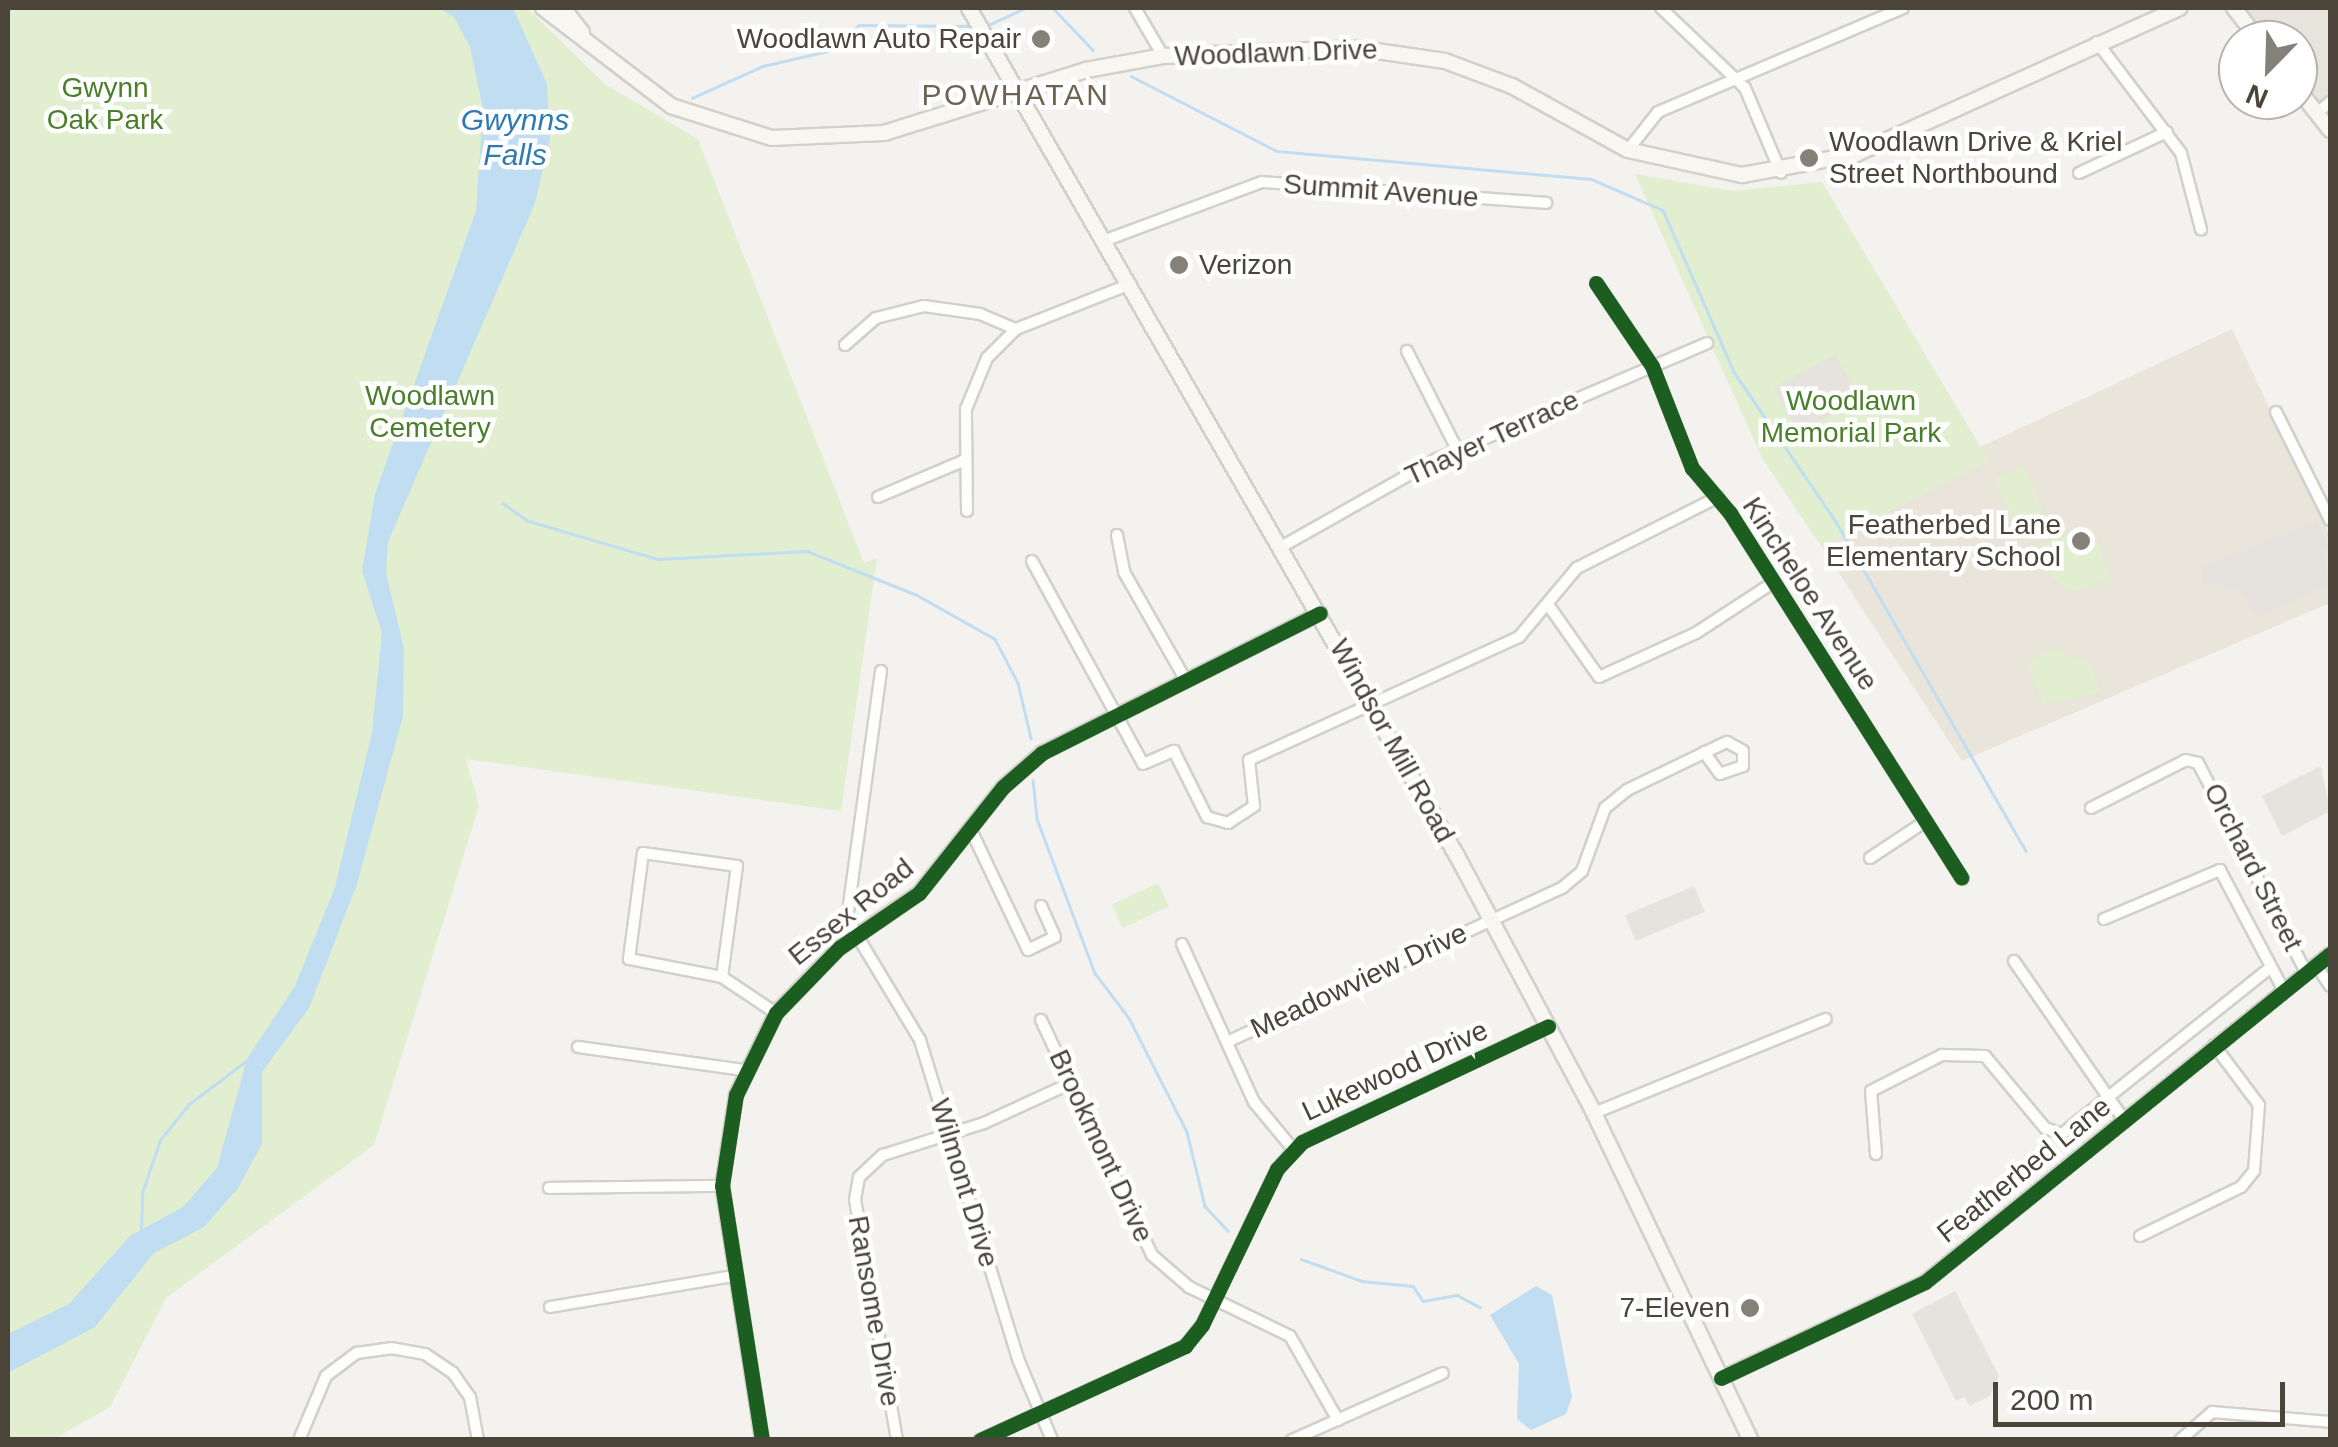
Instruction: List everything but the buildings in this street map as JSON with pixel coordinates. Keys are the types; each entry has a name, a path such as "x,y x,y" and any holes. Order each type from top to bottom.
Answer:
{"main road":[{"name":"Woodlawn Drive","path":"543,8 671,106 772,138 851,139 1163,56 1356,48 1415,54 1496,79 1628,150 1708,172 1781,173 1856,154 2097,42 2180,8"},
{"name":"Woodlawn Drive","path":"564,8 590,45"},
{"name":"Windsor Mill Road","path":"969,8 1283,546 1548,1026 1752,1440"}],"street":[{"path":"1135,8 1163,56"},
{"path":"1661,8 1736,78 1781,173"},
{"path":"1867,8 1878,18"},
{"path":"1628,150 1658,112 1903,8"},
{"path":"2097,42 2167,132 2188,167 2201,230"},
{"path":"2079,174 2167,132"},
{"name":"Summit Avenue","path":"1106,240 1262,182 1546,204"},
{"path":"968,511 965,460 976,378 1016,329 1131,283"},
{"name":"Kincheloe Avenue","path":"1596,283 1652,366 1692,468 1718,497 1774,582 1962,878"},
{"path":"845,345 876,318 924,306 980,314 1016,329"},
{"name":"Thayer Terrace","path":"1283,546 1457,449 1707,343"},
{"path":"1407,351 1457,449"},
{"path":"2276,412 2330,520"},
{"path":"878,497 965,460"},
{"path":"1032,561 1118,710 1143,764 1174,751 1207,818 1228,823 1250,811 1249,760 1519,637 1587,561 1718,497"},
{"path":"1117,535 1124,572 1185,679"},
{"path":"1549,606 1599,677 1696,632 1774,582"},
{"name":"Essex Road","path":"759,1439 722,1186 744,1070 776,1014 858,935 919,893 1022,769 1118,710 1320,613"},
{"path":"858,935 846,912 880,671"},
{"name":"Meadowview Drive","path":"1228,1042 1572,882 1615,798 1704,752"},
{"name":"Orchard Street","path":"2091,808 2186,760 2198,763 2311,968"},
{"path":"1870,858 1926,822"},
{"path":"970,828 1028,950 1056,937 1040,906"},
{"path":"722,976 737,866 643,853 629,960 722,976 776,1014"},
{"path":"2104,919 2220,870 2283,990"},
{"name":"Wilmont Drive","path":"858,935 912,1021 1052,1440"},
{"path":"1182,944 1268,1124 1293,1149"},
{"name":"Featherbed Lane","path":"1721,1378 1925,1282 2330,954"},
{"path":"2014,961 2104,1098 2124,1120"},
{"path":"1876,1154 1870,1091 1956,1051 1995,1064 2051,1132 2068,1131 2104,1098 2270,968"},
{"path":"2311,968 2330,986"},
{"path":"1594,1113 1826,1018"},
{"name":"Brookmont Drive","path":"1041,1020 1152,1255 1175,1278 1299,1344 1338,1420"},
{"name":"Lukewood Drive","path":"980,1440 1185,1346 1215,1299 1293,1149 1548,1026"},
{"path":"2140,1236 2242,1187 2260,1158 2254,1093 2214,1045"},
{"path":"578,1046 744,1070"},
{"name":"Ransome Drive","path":"896,1440 856,1188 873,1160 950,1134 1070,1083"},
{"path":"549,1188 722,1186"},
{"path":"550,1307 733,1276"},
{"path":"299,1440 326,1376 357,1353 391,1348 426,1354 453,1373 470,1397 478,1440"},
{"path":"1292,1440 1444,1372"},
{"path":"2180,1440 2212,1412 2330,1422"}],"shaded area":[{"path":"2246,8 2330,8 2330,116 2318,100 2318,20 2256,20"},
{"name":"Featherbed Lane Elementary School","path":"2232,329 2330,536 2330,603 1962,761 1821,546 1988,461 1980,447"},
{"path":"1835,354 1860,399 1799,433 1774,388"},
{"path":"2317,520 2329,547 2322,550 2330,584 2256,618 2241,592 2201,583 2202,565"},
{"path":"2321,766 2330,811 2282,836 2262,796"},
{"path":"1694,886 1705,912 1636,941 1625,915"},
{"path":"1955,1291 1999,1376 1990,1396 1970,1406 1964,1397 1956,1401 1912,1314"}],"green space":[{"name":"Woodlawn Cemetery","path":"8,8 527,8 606,85 698,139 864,563 877,558 841,811 466,759 479,806 374,1145 166,1298 110,1407 52,1440 8,1439"},
{"name":"Woodlawn Memorial Park","path":"1635,174 1733,191 1822,182 1989,461 1821,546 1762,458"},
{"path":"2024,466 2044,512 2014,525 1995,479"},
{"path":"2084,528 2095,534 2110,580 2069,592 2045,570 2040,544"},
{"path":"2049,648 2091,663 2100,692 2043,705 2027,665"},
{"path":"1158,883 1169,907 1123,928 1112,905"}],"water":[{"name":"Gwynns Falls","path":"439,8 513,8 547,84 550,138 535,203 388,542 386,573 404,649 403,716 357,884 309,1008 262,1072 262,1144 238,1188 204,1227 154,1253 95,1327 8,1373 8,1334 69,1304 130,1236 183,1207 217,1168 247,1059 295,986 335,887 372,733 382,633 362,571 375,494 476,211 483,109 470,47 454,17"},
{"path":"1536,1286 1552,1295 1572,1397 1566,1414 1531,1430 1517,1419 1519,1364 1490,1315"}],"waterway":[{"path":"986,26 1025,8"},
{"path":"1053,8 1093,50"},
{"path":"692,98 763,66 828,51 859,25 973,26"},
{"path":"1131,76 1277,151 1591,179 1663,210 1734,372 1835,520 2026,851"},
{"path":"503,503 526,520 658,559 807,551 917,595 995,639 1018,683 1031,738"},
{"path":"1033,780 1037,819 1095,973 1129,1018 1187,1132 1205,1206 1228,1231"},
{"path":"141,1231 142,1193 160,1140 189,1104 250,1058"},
{"path":"1301,1259 1362,1281 1413,1286 1423,1301 1457,1295 1480,1307"}],"cycle path":[{"path":"1596,283 1652,366 1692,468 1730,513 1962,878"},
{"path":"762,1440 722,1186 736,1095 776,1013 839,948 919,893 1003,787 1042,753 1320,613"},
{"path":"1721,1378 1925,1282 2330,954"},
{"path":"980,1440 1185,1346 1202,1325 1277,1169 1302,1142 1548,1026"}],"place":[{"name":"Woodlawn Auto Repair","path":"1041,39"},
{"name":"Woodlawn Drive & Kriel Street Northbound","path":"1809,158"},
{"name":"Verizon","path":"1179,265"},
{"name":"Featherbed Lane Elementary School","path":"2081,541"},
{"name":"7-Eleven","path":"1750,1308"}],"district":[{"name":"POWHATAN","path":"1016,95"}],"park label":[{"name":"Gwynn Oak Park","path":"105,104"}]}
